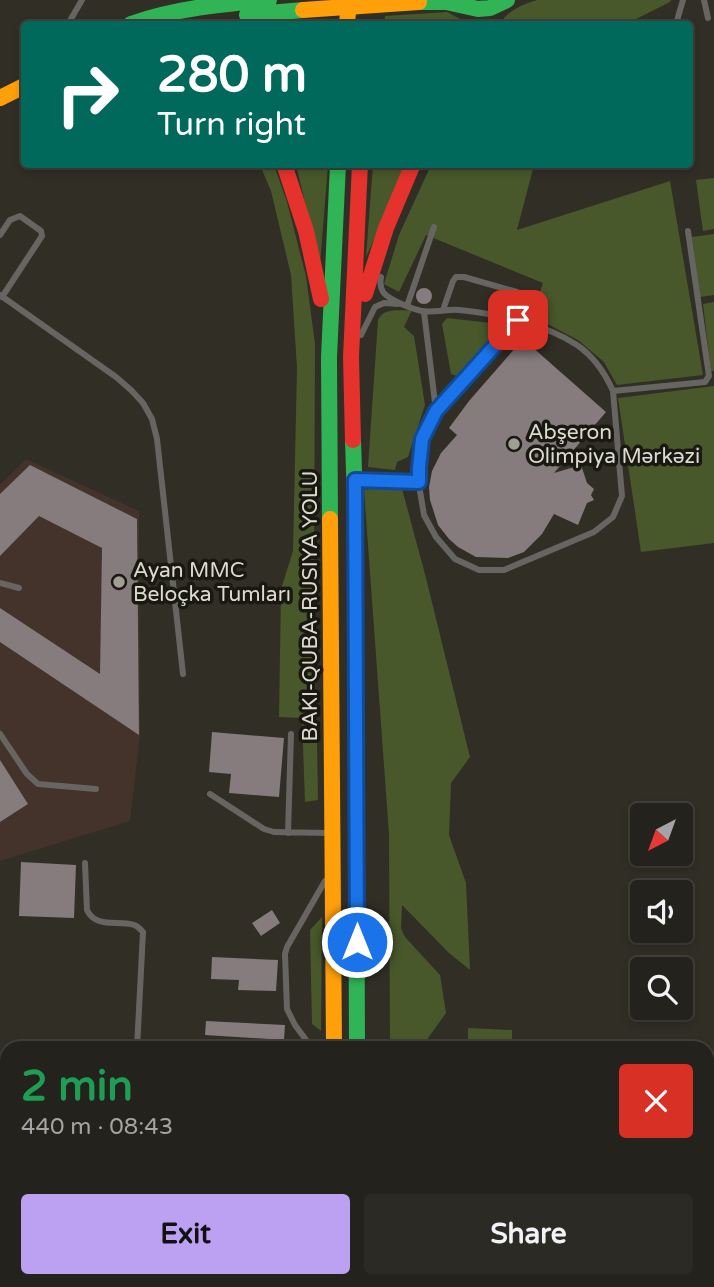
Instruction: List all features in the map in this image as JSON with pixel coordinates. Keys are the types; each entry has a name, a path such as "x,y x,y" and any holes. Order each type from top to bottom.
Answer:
{"main road":[{"path":"128,21 167,0"},
{"path":"140,21 194,7 269,0"},
{"path":"347,21 349,0"},
{"path":"371,21 373,0"},
{"path":"190,21 418,2 446,2 489,12 507,0"},
{"path":"0,82 21,72"},
{"path":"0,98 21,88"},
{"path":"285,168 316,269 329,357"},
{"path":"334,1041 329,357 338,168"},
{"path":"357,1041 355,480 351,357 360,168"},
{"path":"351,357 371,268 387,221 411,168"}],"lane":[{"path":"70,21 82,0"},
{"path":"677,21 683,0"},
{"path":"704,0 708,18"},
{"path":"0,235 10,220 20,216 41,231 42,236 1,296 116,377 143,403 152,419 157,439 183,674"},
{"path":"407,306 434,226"},
{"path":"613,391 705,382 709,376 688,231"},
{"path":"382,271 380,286 384,293 407,306 424,312 472,312 518,320 577,345 597,365 613,391 622,496 613,517 594,532 505,570 479,570 455,559 436,537 425,515 419,482 422,439 436,411 518,320"},
{"path":"443,310 456,277 517,292"},
{"path":"351,357 375,307 384,303 407,306"},
{"path":"424,312 436,411"},
{"path":"355,480 419,482"},
{"path":"0,583 19,588"},
{"path":"0,734 27,774 38,784 96,789"},
{"path":"288,833 291,734"},
{"path":"210,794 264,829 288,833 332,833"},
{"path":"85,863 87,911 90,916 97,921 136,925 143,932 137,1041"},
{"path":"307,1041 287,1009 285,954 332,867"}],"shaded area":[{"path":"26,459 139,511 140,735 130,821 0,861 0,485"}],"green space":[{"path":"537,0 671,0 632,21 502,21 507,15"},
{"path":"447,12 463,21 384,21 385,16"},
{"path":"261,168 275,168 287,202 306,276 315,344 314,569 318,800 305,802 302,718 279,717 281,589 293,551 297,368 291,275 271,191"},
{"path":"297,168 328,168 320,265"},
{"path":"373,168 407,168 366,257"},
{"path":"430,168 533,168 517,230 670,181 703,375 617,385 604,362 578,340 532,316 543,283 426,235 399,292 384,284 399,235"},
{"path":"714,178 714,229 703,231 696,180"},
{"path":"714,234 714,295 700,297 692,237"},
{"path":"714,302 714,371 711,371 703,304"},
{"path":"412,310 404,327 414,336 425,405 408,457 397,462 395,470 368,467 378,320 388,311"},
{"path":"447,318 491,323 497,331 460,377 451,374 442,324"},
{"path":"714,386 714,543 641,552 618,398"},
{"path":"401,485 470,757 451,783 449,835 466,883 470,970 449,953 402,905 401,928 405,937 440,975 446,1013 426,1041 390,1041 389,834 364,490"},
{"path":"322,917 321,1031 312,1024 310,930"},
{"path":"468,1028 512,1030 512,1041 468,1041"}],"building":[{"path":"424,288 430,290 430,302 424,304 418,302 416,296 418,290"},
{"name":"Abşeron Olimpiya Mərkəzi","path":"523,339 606,412 554,473 581,465 587,483 594,489 591,495 594,500 587,503 578,525 554,514 542,534 524,552 508,558 476,557 458,547 438,525 430,500 432,471 441,453 457,435 449,428"},
{"name":"Ayan MMC Beloçka Tumları","path":"30,465 137,519 139,735 0,642 0,608 100,674 102,548 39,516 0,556 0,494"},
{"path":"212,732 284,738 279,797 229,793 231,774 209,772"},
{"path":"0,760 28,804 0,822"},
{"path":"21,862 76,865 74,918 19,916"},
{"path":"272,910 280,923 261,936 252,923"},
{"path":"212,957 278,960 276,991 238,990 239,980 211,979"},
{"path":"206,1021 285,1025 284,1040 205,1035"}],"traffic: fast":[{"path":"141,21 182,10 269,0"},
{"path":"490,8 507,0"},
{"path":"419,2 446,2 478,9 490,8"},
{"path":"247,15 303,10"},
{"path":"330,519 329,357 338,168"},
{"path":"353,440 357,1041"}],"traffic: slow":[{"path":"347,21 349,0"},
{"path":"303,10 419,2"},
{"path":"0,98 21,88"},
{"path":"330,519 334,1041"}],"traffic: jam":[{"path":"285,168 306,231 321,299"},
{"path":"353,440 351,357 360,168"},
{"path":"365,294 386,228 411,168"}],"place":[{"name":"Abşeron Olimpiya Mərkəzi","path":"514,444"},
{"name":"Ayan MMC Beloçka Tumları","path":"119,582"}],"route":[{"path":"357,942 355,480 419,482 422,439 436,411 518,320"}]}
